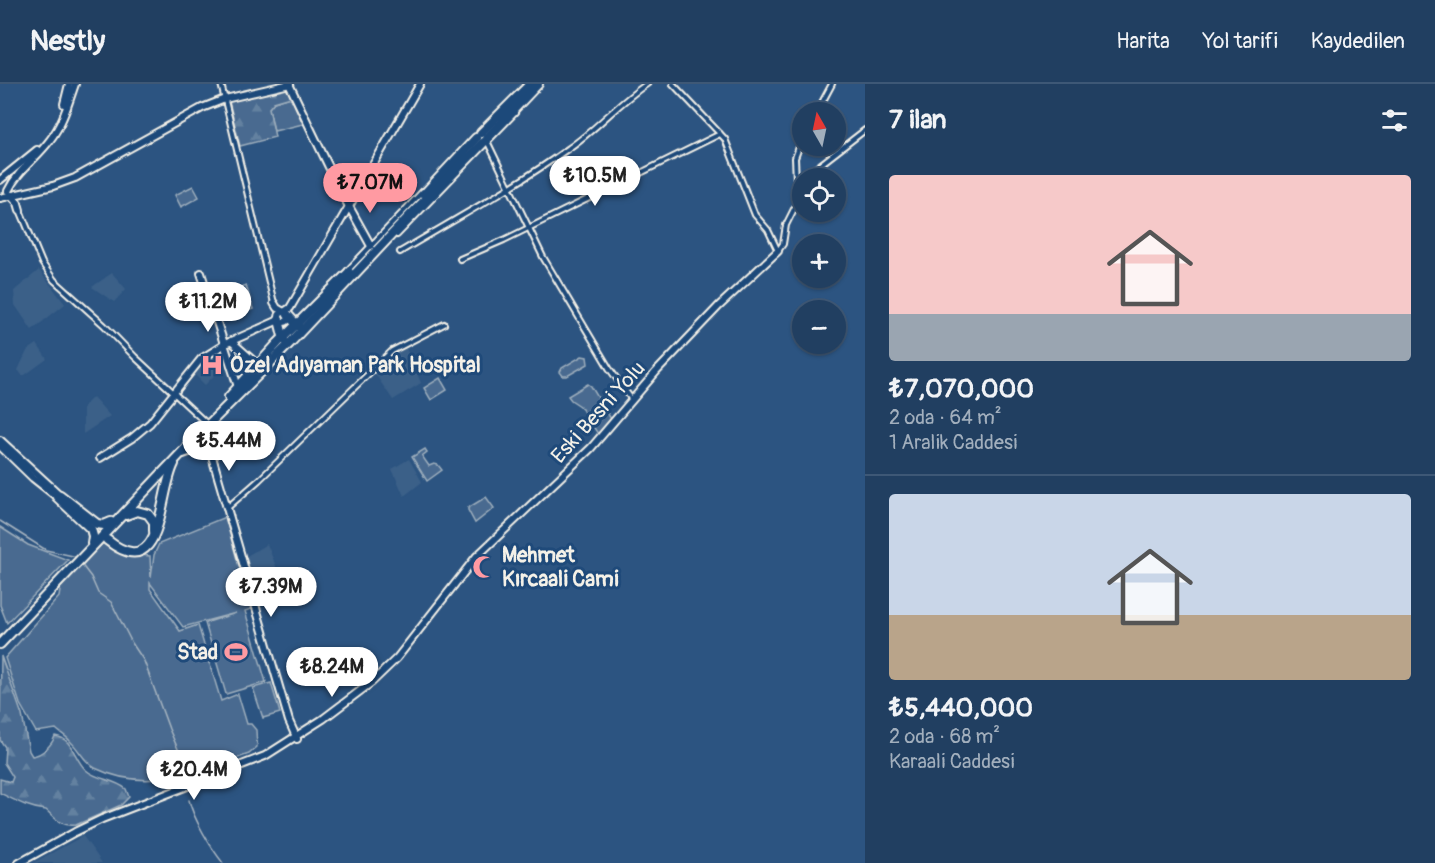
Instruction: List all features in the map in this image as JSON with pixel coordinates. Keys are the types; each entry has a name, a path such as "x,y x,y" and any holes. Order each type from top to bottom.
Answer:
{"highway":[{"path":"483,139 530,84"},
{"path":"89,548 111,522 325,300 538,84"},
{"path":"286,313 298,328"},
{"path":"279,319 287,340"},
{"path":"0,637 122,517 258,365 287,340"},
{"path":"122,517 137,511 150,515 154,522 154,530 149,542 141,549 130,550 120,548 107,540 120,550 132,553 141,551 151,544 157,532 168,480 180,454 197,448 206,452"},
{"path":"58,496 97,524 104,525 111,522"},
{"path":"58,496 98,531"},
{"path":"58,496 91,530 93,536 89,548"},
{"path":"0,644 70,567"}],"main road":[{"path":"0,198 6,195 7,187 49,137 63,111 69,84"},
{"path":"7,187 51,139 63,118 75,84"},
{"path":"20,210 21,200 30,192 64,183 82,175 202,108 225,99 290,84 371,246"},
{"path":"100,458 141,431 161,412 201,359 228,343 279,319 286,321 286,313 421,84"},
{"path":"7,187 30,192"},
{"path":"7,187 19,204 20,210"},
{"path":"0,198 14,202 20,210"},
{"name":"Eski Besni Yolu","path":"172,795 266,758 385,675 403,656 476,557 591,448 711,314 778,250"},
{"path":"201,273 228,343 238,387"},
{"path":"274,303 277,309 286,313"},
{"path":"274,303 279,319"},
{"path":"228,343 258,365"},
{"path":"202,429 295,739"},
{"path":"202,429 206,452 223,505 231,520"},
{"path":"0,440 58,496"},
{"path":"0,446 35,480 58,496"},
{"path":"19,863 88,825 172,795"},
{"path":"26,863 90,828 172,795"}],"street":[{"path":"221,84 274,303"},
{"path":"325,300 371,246 525,84"},
{"path":"543,84 483,139 553,274 604,360 632,400"},
{"path":"400,252 509,188 581,140 634,93 648,84"},
{"path":"673,84 725,139 755,215 768,230 778,250 783,243 786,225 792,214"},
{"path":"822,102 832,84"},
{"path":"817,168 865,130"},
{"path":"460,259 529,228 720,134"},
{"path":"795,168 796,156"},
{"path":"20,210 42,263 54,280 175,394 202,429"},
{"path":"227,508 390,353 444,324"}],"shaded area":[{"path":"39,270 65,304 32,330 15,305 14,291"},
{"path":"112,273 126,289 114,302 92,287"},
{"path":"37,344 47,359 22,375 18,370 27,351"},
{"path":"405,346 421,383 393,400 373,371 394,352"},
{"name":"Özel Adıyaman Park Hospital","path":"224,347 228,361 205,385 194,374 208,356"},
{"path":"93,397 110,416 83,434 83,407"},
{"path":"409,459 422,482 404,496 392,469"},
{"path":"267,544 277,569 252,580 245,557"},
{"path":"83,836 102,863 33,863"}],"green space":[{"path":"287,88 291,97 274,102 269,108 275,137 240,146 229,101"},
{"path":"291,97 303,124 274,131 269,108 274,102"},
{"path":"193,186 199,197 181,207 175,195"},
{"path":"246,285 253,309 239,314 231,290"},
{"path":"582,356 587,357 588,364 563,376 560,372 562,368"},
{"path":"440,378 447,390 431,400 424,388"},
{"path":"588,384 611,419 600,434 580,406 568,396"},
{"path":"425,449 427,452 422,456 429,466 438,465 442,470 427,481 412,457"},
{"path":"486,497 494,508 475,523 468,508"},
{"path":"225,517 251,609 245,611 266,682 226,694 205,623 236,613 183,627 150,583 150,589 180,631 198,625 221,701 238,694 247,724 251,724 256,730 257,747 249,754 192,773 154,779 134,779 115,776 95,768 56,729 36,732 20,704 5,658 59,597 61,584 104,542 119,553 150,556 151,578 154,555 159,544"},
{"path":"0,527 28,545 68,560 7,623 0,605"},
{"path":"1,656 22,715 32,756 46,749 55,736 61,738 70,745 86,770 126,789 129,797 121,805 76,825 66,825 46,810 28,806 0,793 0,779 11,782 13,777 4,763 5,747 0,740"},
{"path":"271,683 280,713 263,718 253,688"}],"waterway":[{"path":"0,521 46,550 76,558"},
{"path":"81,564 91,577 98,593 111,602 144,661 169,729 187,769"},
{"path":"189,800 203,833 223,863"}],"place":[{"name":"Özel Adıyaman Park Hospital","path":"212,365"},
{"name":"Mehmet Kırcaali Cami","path":"484,567"},
{"name":"Stad","path":"236,652"}]}
